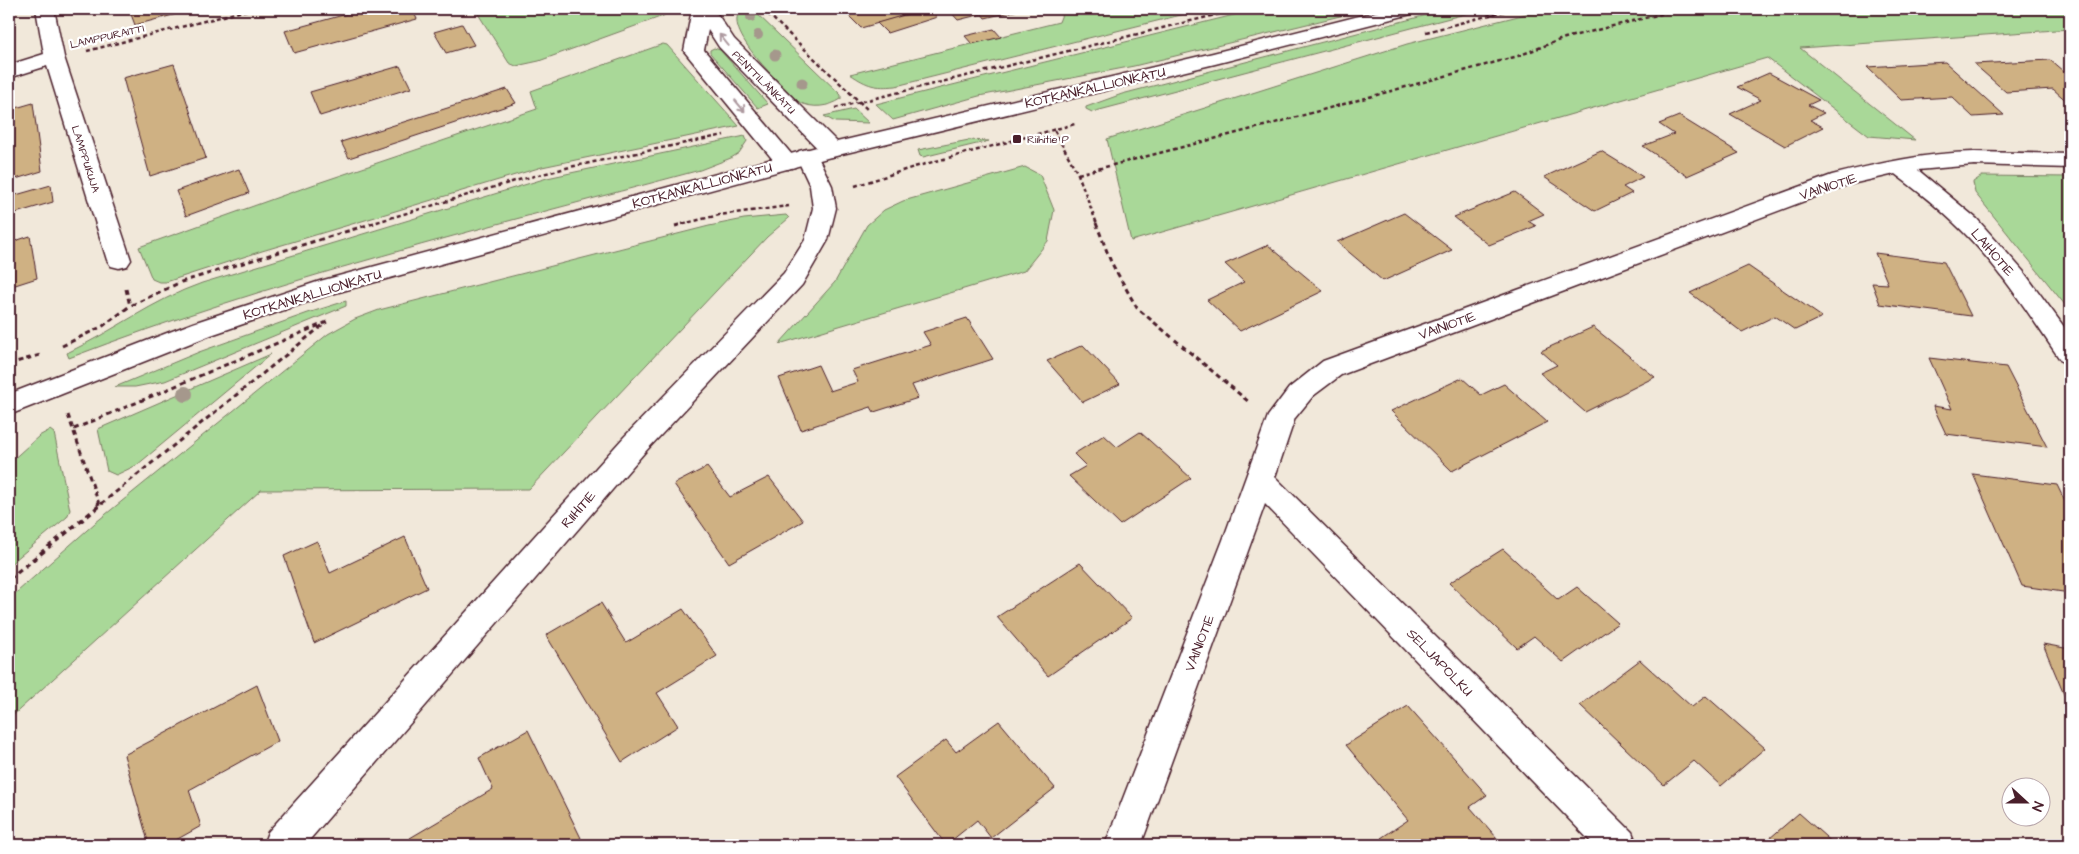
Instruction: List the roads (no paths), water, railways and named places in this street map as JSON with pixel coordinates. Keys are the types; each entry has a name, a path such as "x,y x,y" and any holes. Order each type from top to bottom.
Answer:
{"street":[{"name":"LAMPPUKUJA","path":"45,9 54,57 119,260"},
{"name":"KOTKANKALLIONKATU","path":"9,405 130,356 294,297 809,156 1216,58 1408,9"},
{"name":"PENTTILÄNKATU","path":"701,14 711,19 726,43 809,156 694,51 701,14"},
{"path":"9,72 54,57"},
{"name":"RIIHITIE","path":"281,845 634,445 794,279 814,248 823,222 824,195 809,156"},
{"name":"VAINIOTIE","path":"1123,845 1260,480 1282,416 1292,401 1308,384 1332,368 1840,180 1899,166 1942,160 1989,158 2070,161"},
{"name":"LAIHOTIE","path":"1899,166 1938,196 1979,234 2009,268 2070,354"},
{"name":"SELJAPOLKU","path":"1260,480 1619,845"}],"place":[{"name":"Riihitie P","path":"1017,139"}]}
